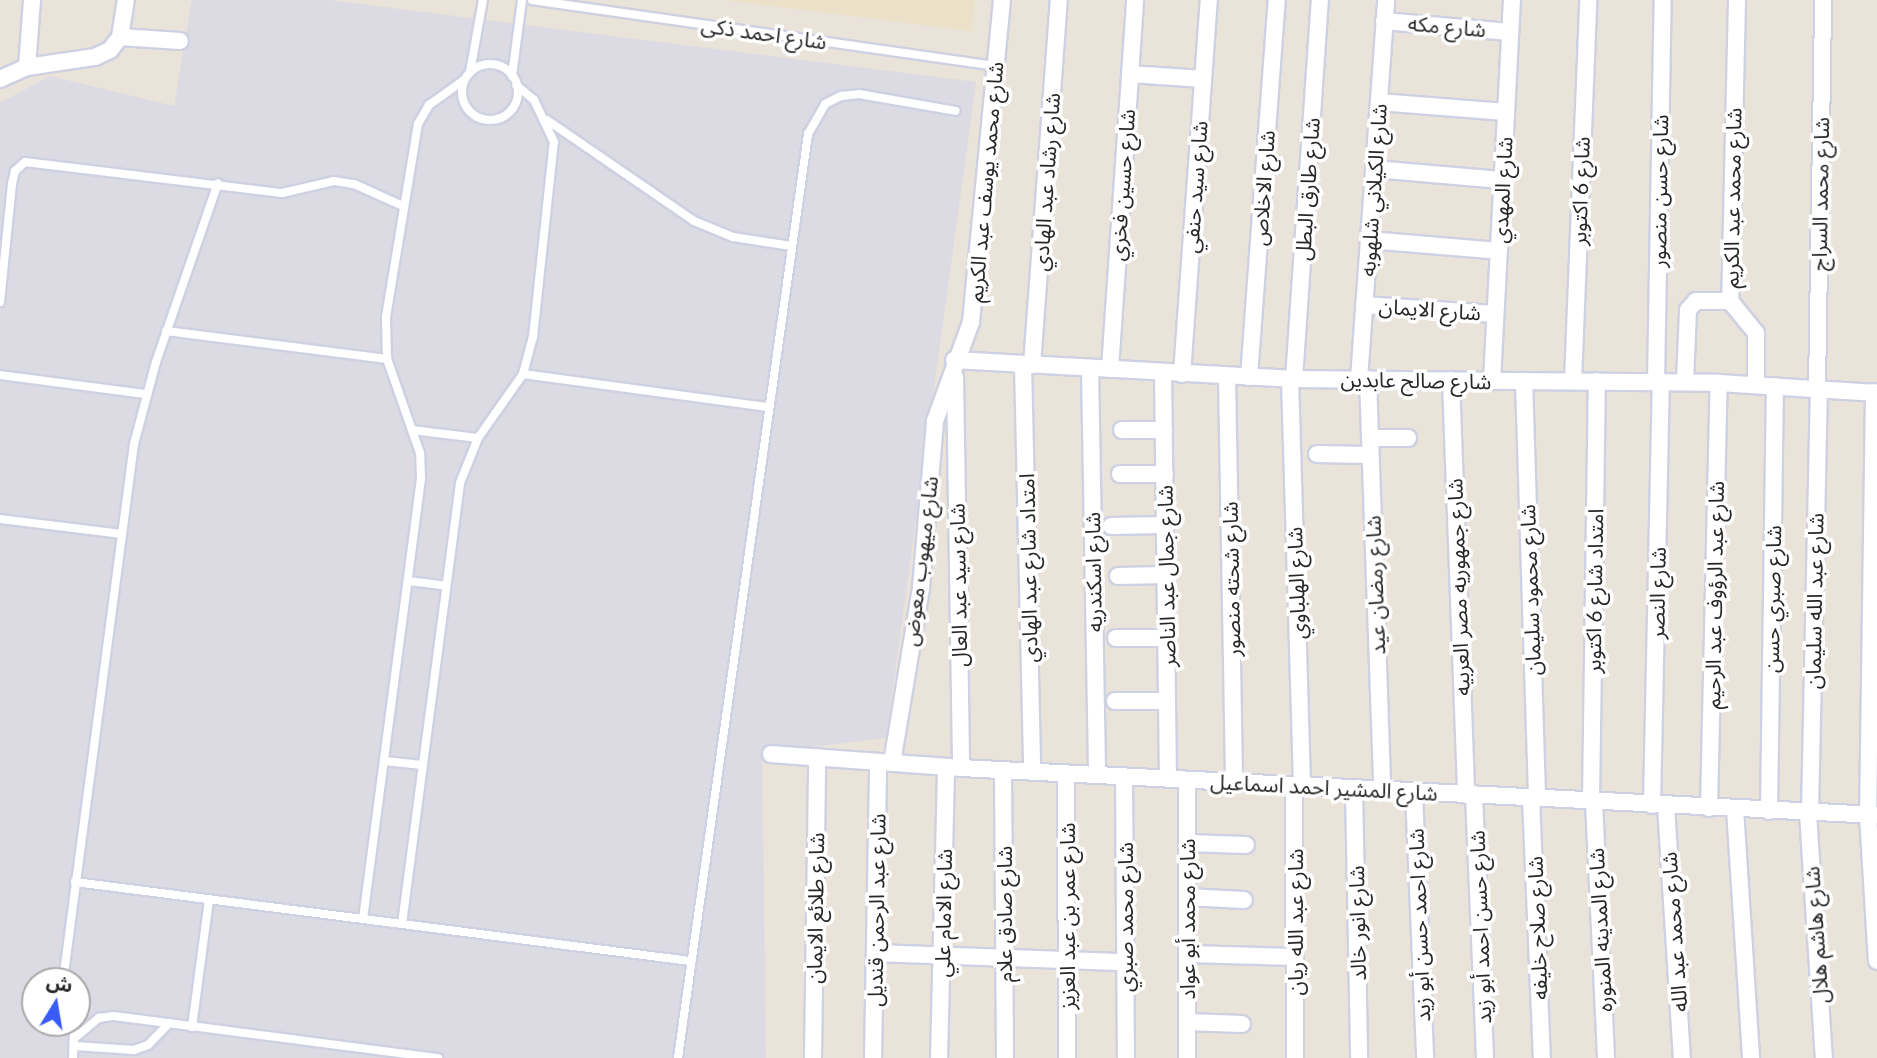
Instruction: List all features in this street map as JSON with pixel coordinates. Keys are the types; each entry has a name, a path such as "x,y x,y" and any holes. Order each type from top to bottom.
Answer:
{"street":[{"path":"27,67 32,0"},
{"path":"0,79 27,67 95,57 120,37 126,0"},
{"name":"شارع محمد يوسف عبد الكريم","path":"954,360 971,322 1002,0"},
{"name":"شارع رشاد عبد الهادي","path":"1027,365 1059,0"},
{"name":"شارع حسين فخري","path":"1110,369 1135,0"},
{"name":"شارع سيد حنفي","path":"1182,374 1209,0"},
{"name":"شارع الاخلاص","path":"1249,377 1277,0"},
{"name":"شارع طارق البطل","path":"1292,379 1320,0"},
{"name":"شارع الكيلاني شلهوبه","path":"1363,379 1364,305 1386,0"},
{"name":"شارع المهدي","path":"1492,381 1512,0"},
{"name":"شارع 6 اكتوبر","path":"1573,381 1588,0"},
{"name":"شارع حسن منصور","path":"1658,382 1663,0"},
{"name":"شارع محمد عبد الكريم","path":"1737,0 1730,301 1756,333 1756,385"},
{"name":"شارع محمد السراج","path":"1818,389 1823,0"},
{"name":"شارع مكه","path":"1384,21 1510,32"},
{"path":"120,37 180,41"},
{"path":"1130,74 1203,79"},
{"path":"1379,102 1506,113"},
{"path":"1374,169 1502,180"},
{"path":"1369,240 1499,251"},
{"path":"1685,382 1688,310 1696,301 1730,301"},
{"name":"شارع الايمان","path":"1364,305 1496,314"},
{"name":"شارع صالح عابدين","path":"954,360 1292,379 1685,382 1875,392"},
{"name":"شارع ميهوب معوض","path":"885,762 920,588 935,421 954,360"},
{"name":"شارع سيد عبد العال","path":"954,360 954,768"},
{"name":"امتداد شارع عبد الهادي","path":"1027,365 1032,772"},
{"name":"شارع اسكندريه","path":"1090,368 1097,775"},
{"name":"شارع جمال عبد الناصر","path":"1164,372 1168,779"},
{"name":"شارع شحته منصور","path":"1227,376 1234,782"},
{"name":"شارع الهلباوي","path":"1292,379 1298,786"},
{"name":"شارع رمضان عيد","path":"1363,379 1370,438 1382,790"},
{"name":"شارع جمهوريه مصر العربيه","path":"1451,380 1470,795"},
{"name":"شارع محمود سليمان","path":"1524,381 1534,798"},
{"name":"امتداد شارع 6 اكتوبر","path":"1592,801 1597,381"},
{"name":"شارع النصر","path":"1658,382 1659,805"},
{"name":"شارع عبد الرؤوف عبد الرحيم","path":"1709,808 1719,383"},
{"name":"شارع صبري حسن","path":"1769,811 1775,386"},
{"name":"شارع عبد الله سليمان","path":"1809,813 1818,389"},
{"path":"1875,392 1873,815 1877,961"},
{"path":"1122,430 1164,430"},
{"path":"1370,438 1408,438"},
{"path":"1317,454 1370,455"},
{"path":"1120,474 1165,474"},
{"path":"1111,526 1165,525"},
{"path":"1118,576 1166,575"},
{"path":"1116,638 1167,638"},
{"path":"1115,701 1167,701"},
{"name":"شارع المشير احمد اسماعيل","path":"771,754 954,768 1873,815"},
{"name":"شارع طلائع الايمان","path":"813,1058 817,757"},
{"name":"شارع عبد الرحمن قنديل","path":"873,1058 875,953 885,762"},
{"name":"شارع الامام علي","path":"939,1058 942,956 954,768"},
{"name":"شارع صادق علام","path":"1003,770 1005,1058"},
{"name":"شارع عمر بن عبد العزيز","path":"1066,773 1067,1058"},
{"name":"شارع محمد صبري","path":"1124,776 1126,1058"},
{"name":"شارع محمد أبو عواد","path":"1187,780 1187,1058"},
{"name":"شارع عبد الله ريان","path":"1295,1058 1298,786"},
{"name":"شارع انور خالد","path":"1354,789 1359,1058"},
{"name":"شارع احمد حسن أبو زيد","path":"1414,792 1425,1058"},
{"name":"شارع حسن احمد أبو زيد","path":"1470,795 1485,1058"},
{"name":"شارع صلاح خليفه","path":"1534,798 1542,1058"},
{"name":"شارع المدينه المنوره","path":"1592,801 1606,1058"},
{"name":"شارع محمد عبد الله","path":"1659,805 1682,1058"},
{"path":"1735,809 1751,1058"},
{"name":"شارع هاشم هلال","path":"1809,813 1824,1058"},
{"path":"1187,843 1246,845"},
{"path":"1187,897 1244,900"},
{"path":"875,953 1125,962"},
{"path":"1188,954 1295,957"},
{"path":"1187,1022 1242,1024"}],"lane":[{"path":"363,919 421,478 412,429 387,359 386,317 418,124 429,105 464,80 470,72 483,0"},
{"path":"522,0 512,76 516,85 547,120 694,220 733,237 791,246"},
{"name":"شارع احمد ذكى","path":"531,0 996,66"},
{"path":"470,72 492,64 512,76"},
{"path":"464,80 462,99 482,119 509,112 516,85"},
{"path":"678,1058 808,134 825,104 859,94 956,111"},
{"path":"402,924 460,483 478,438 523,374 533,337 554,166 554,142 547,120"},
{"path":"0,302 12,184 15,171 25,162 218,183 282,193 334,181 354,184 403,206"},
{"path":"65,967 122,534 145,394 218,183"},
{"path":"166,331 387,359"},
{"path":"523,374 768,407"},
{"path":"0,375 145,394"},
{"path":"412,429 478,438"},
{"path":"0,519 122,534"},
{"path":"408,581 446,586"},
{"path":"384,761 423,765"},
{"path":"75,882 690,961"},
{"path":"192,1027 209,899"},
{"path":"75,1041 99,1018 114,1016 439,1058"},
{"path":"75,1041 134,1050 148,1045 169,1023"},
{"path":"73,1058 75,1037"}],"shaded area":[{"path":"192,0 329,0 976,82 886,738 762,753 766,1058 0,1058 0,103 50,76 174,106"},
{"path":"725,0 975,0 971,31"}]}
